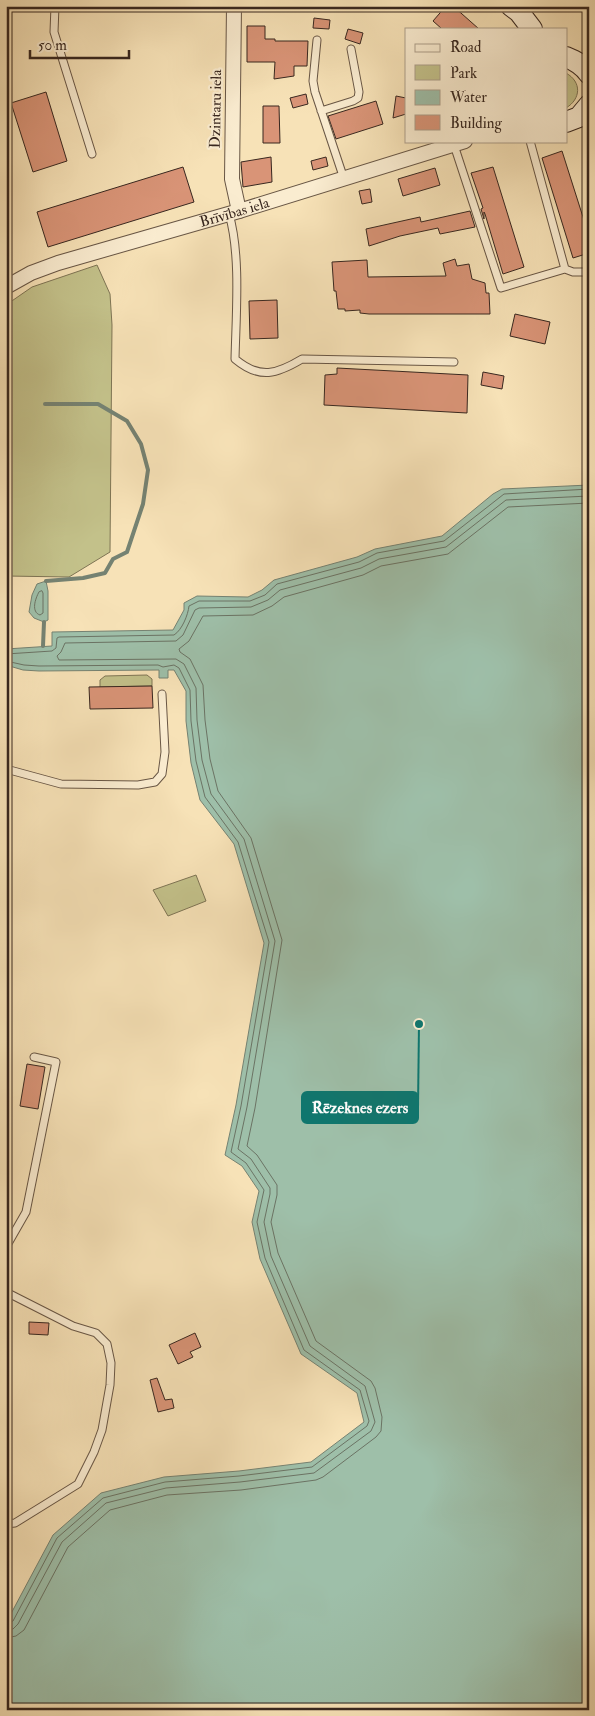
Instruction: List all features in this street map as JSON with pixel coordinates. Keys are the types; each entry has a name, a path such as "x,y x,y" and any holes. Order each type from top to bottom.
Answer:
{"main road":[{"path":"510,6 518,28"},
{"path":"510,6 519,12 531,28"},
{"path":"568,59 583,66 589,74"}],"street":[{"name":"Dzintaru iela","path":"234,6 232,179 234,212"},
{"name":"Brīvības iela","path":"6,287 31,273 58,263 460,143"}],"lane":[{"path":"55,6 54,32 92,154"},
{"path":"317,40 315,92 344,179"},
{"path":"321,111 358,98 359,92 351,49"},
{"path":"530,142 565,269"},
{"path":"460,143 501,288 565,269 573,272 589,272"},
{"path":"234,212 236,285 235,359 245,367 259,373 285,369 302,358 454,362"},
{"path":"6,769 61,784 138,785 155,782 162,774 165,752 162,694"},
{"path":"6,1247 26,1212 56,1062 34,1056"},
{"path":"6,1292 72,1326 96,1333 107,1344 111,1363 110,1385 102,1430 94,1452 78,1484 15,1523 6,1524"}],"green space":[{"path":"568,75 575,81 578,90 575,100 568,106"},
{"path":"97,265 110,294 112,325 110,552 69,577 6,576 6,305 32,287"},
{"path":"147,675 152,679 152,686 100,687 100,680 105,676"},
{"path":"196,875 206,901 168,916 153,890"}],"water":[{"path":"589,485 589,1710 6,1710 6,1623 53,1535 101,1493 164,1477 239,1471 311,1462 364,1422 357,1393 301,1354 260,1259 252,1222 259,1191 242,1166 225,1155 236,1105 264,943 234,844 200,800 191,763 186,721 186,691 174,670 168,670 168,678 159,678 159,670 23,670 6,665 6,649 52,646 52,632 173,630 184,610 184,603 197,596 248,597 262,590 274,580 357,557 375,549 442,536 493,494 502,489"},
{"path":"46,581 48,620 44,622 34,618 29,612 32,595 37,584"}],"building":[{"path":"446,6 453,6 478,28 441,28 433,21"},
{"path":"314,18 330,20 329,29 313,28"},
{"path":"247,26 265,26 265,39 275,39 275,41 308,41 307,66 294,66 294,76 274,79 275,62 247,62"},
{"path":"348,29 363,33 360,44 345,39"},
{"path":"46,92 67,161 33,172 11,103"},
{"path":"306,94 308,104 293,108 290,98"},
{"path":"396,96 405,98 405,114 393,118"},
{"path":"376,101 383,124 336,139 328,116"},
{"path":"263,106 279,106 280,143 263,143"},
{"path":"562,151 589,236 589,253 573,258 542,158"},
{"path":"271,157 272,182 243,187 241,162"},
{"path":"326,157 328,166 313,170 311,161"},
{"path":"183,167 194,202 48,247 37,212"},
{"path":"493,167 524,267 503,274 484,212 484,219 481,209 483,208 471,173"},
{"path":"435,168 440,185 403,196 398,179"},
{"path":"370,189 372,202 362,204 359,191"},
{"path":"470,211 475,227 440,234 438,228 400,236 369,246 366,229 420,217 421,222"},
{"path":"455,259 457,266 469,264 472,279 485,283 486,293 489,293 490,314 369,314 360,313 360,310 345,311 345,309 338,309 336,291 334,291 332,262 367,260 368,277 446,276 443,263"},
{"path":"277,300 278,338 250,339 249,301"},
{"path":"515,314 550,322 545,344 510,336"},
{"path":"337,368 468,375 467,413 324,405 325,375 337,374"},
{"path":"483,372 504,376 502,389 481,385"},
{"path":"152,686 153,708 90,709 89,687"},
{"path":"27,1064 45,1067 38,1109 20,1106"},
{"path":"29,1322 49,1323 48,1335 29,1334"},
{"path":"195,1333 201,1347 190,1352 193,1357 178,1364 169,1345"},
{"path":"157,1378 165,1400 172,1399 174,1408 158,1412 150,1380"}],"waterway":[{"path":"45,404 98,404 127,421 141,444 148,470 143,504 127,552 113,559 105,573 83,578 46,581"},
{"path":"43,646 44,622"}],"place":[{"name":"Rēzeknes ezers","path":"419,1024"}]}
